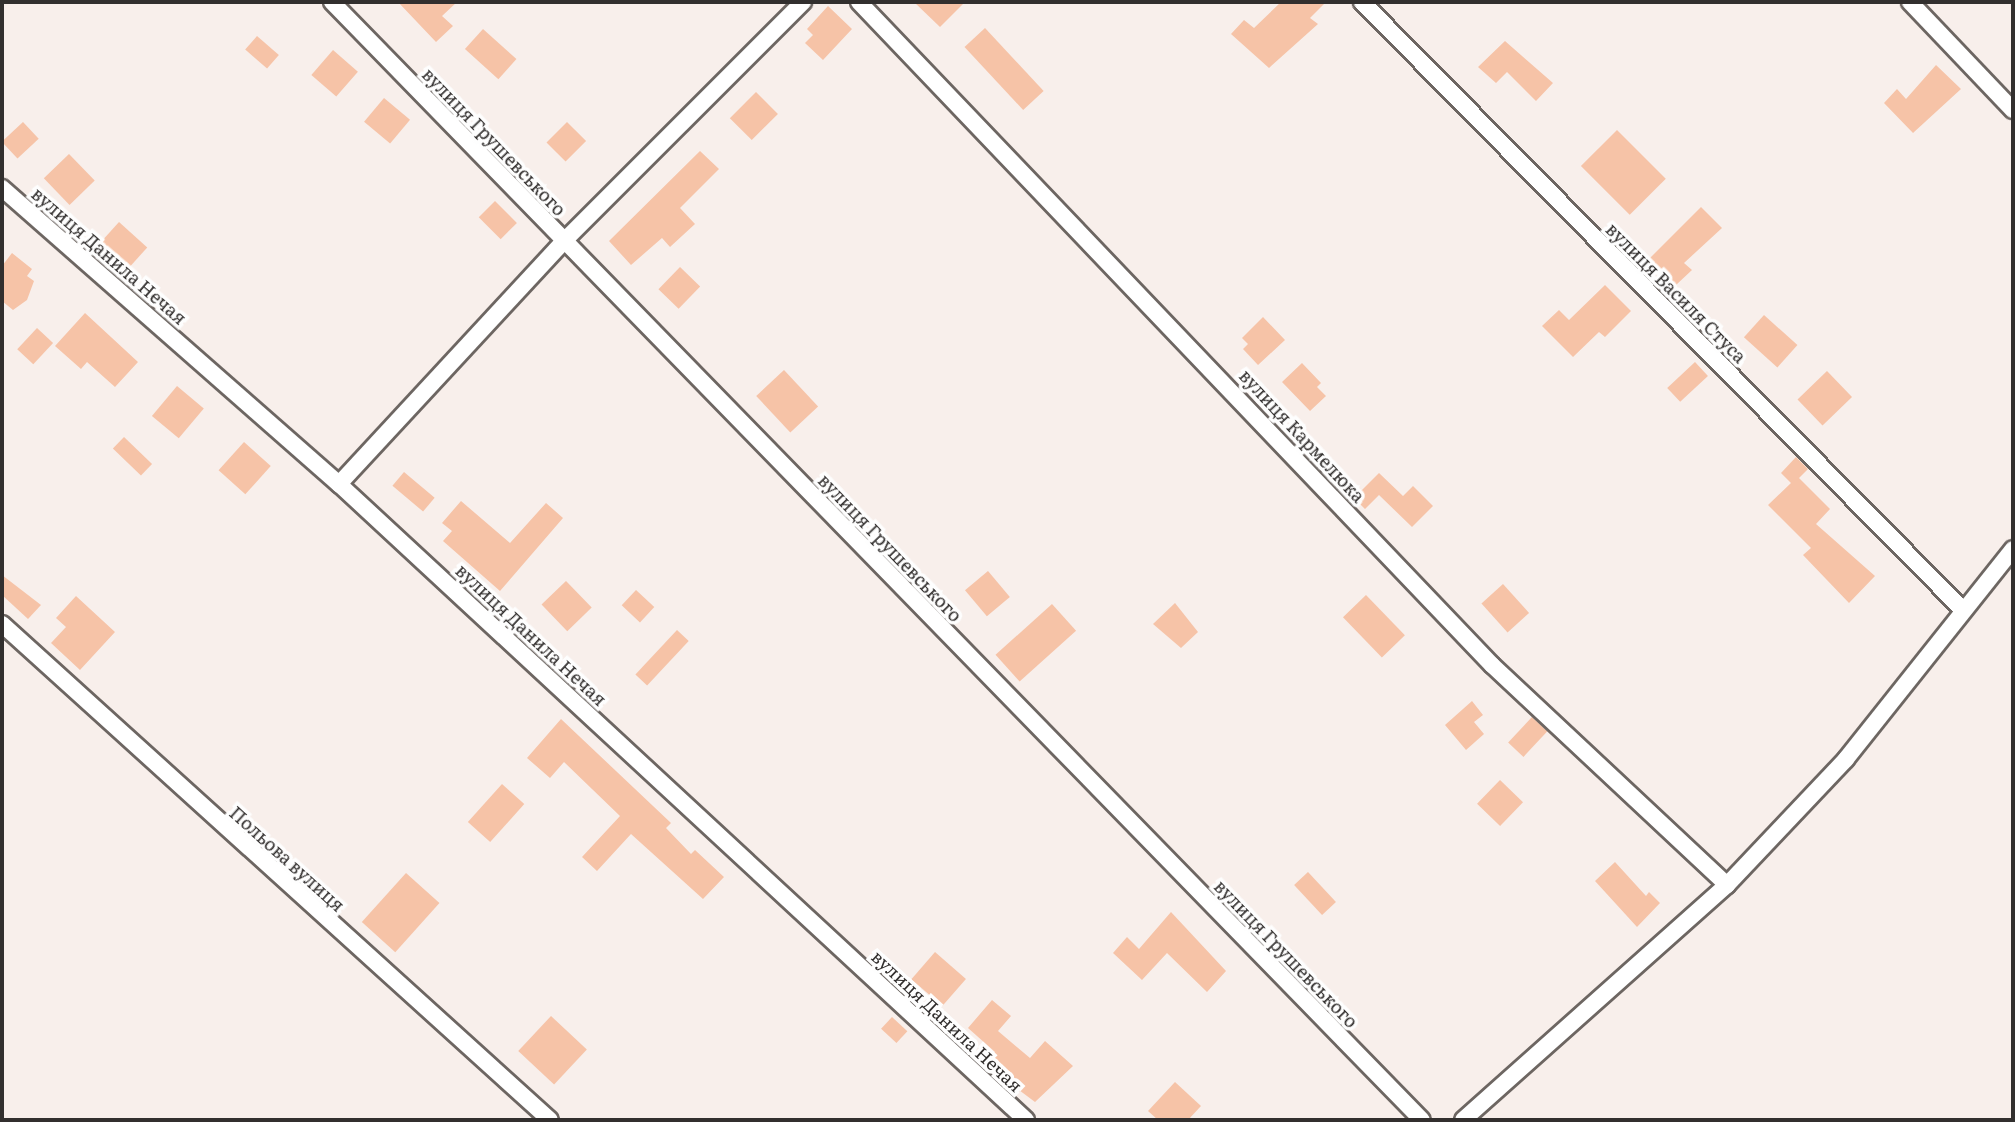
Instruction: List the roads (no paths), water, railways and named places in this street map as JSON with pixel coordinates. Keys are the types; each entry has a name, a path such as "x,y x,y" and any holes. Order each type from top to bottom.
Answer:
{"street":[{"name":"вулиця Грушевського","path":"332,2 1422,1120"},
{"path":"339,484 564,242 803,2"},
{"name":"вулиця Кармелюка","path":"859,2 1492,665 1727,885"},
{"name":"вулиця Василя Стуса","path":"1362,2 1964,611"},
{"path":"1910,2 2013,110"},
{"name":"вулиця Данила Нечая","path":"2,187 339,484 1026,1120"},
{"path":"1463,1120 1727,885 1846,759 2013,549"},
{"name":"Польова вулиця","path":"2,624 550,1120"}]}
